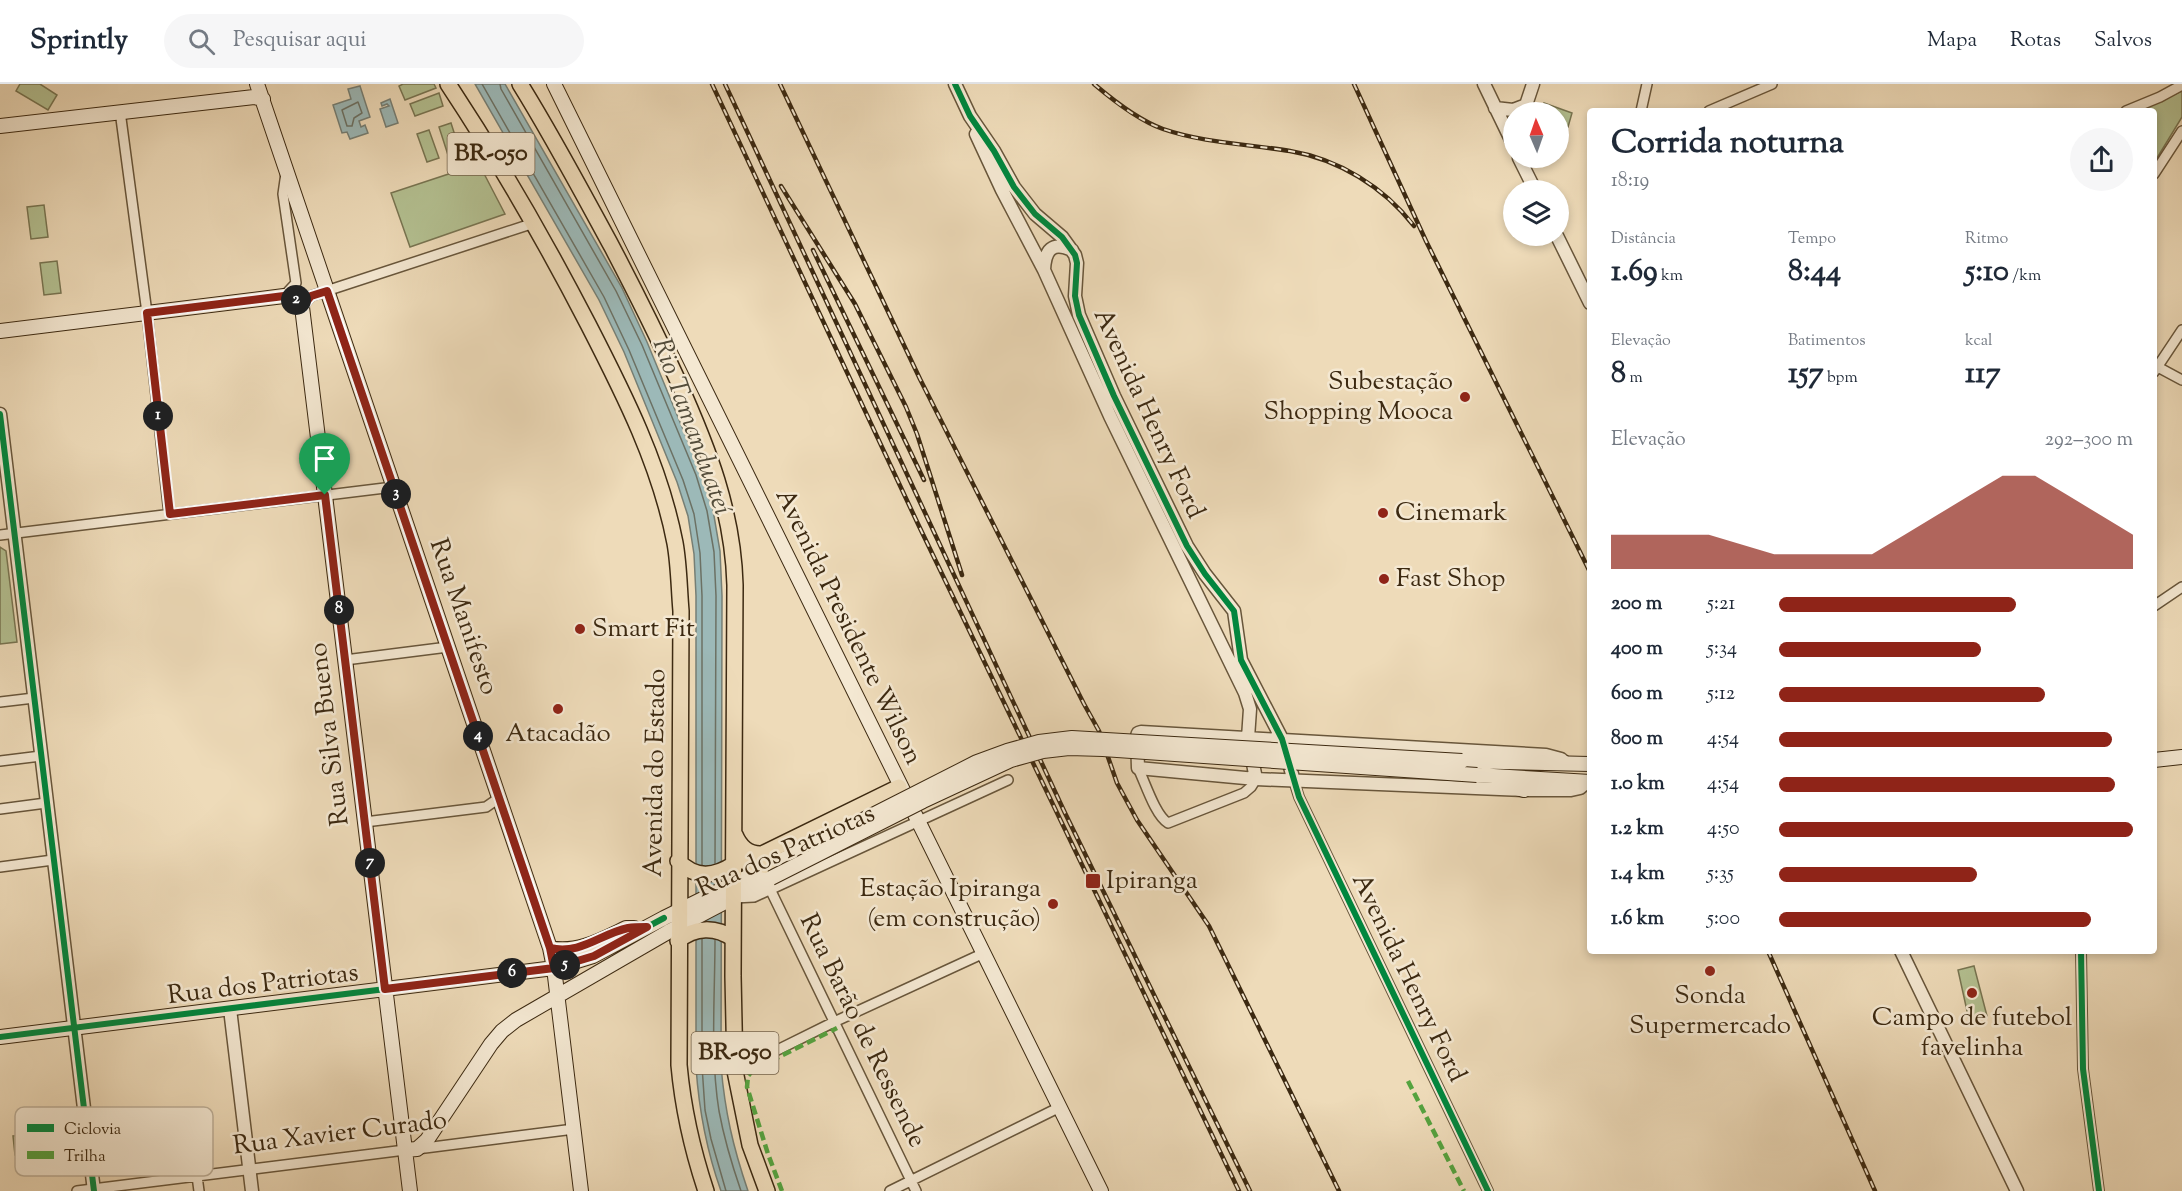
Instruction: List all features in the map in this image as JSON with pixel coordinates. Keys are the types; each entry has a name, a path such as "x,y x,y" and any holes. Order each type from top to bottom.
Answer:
{"highway":[{"name":"Avenida do Estado","path":"448,84 534,223 631,406 659,484 675,542 681,611 682,668 678,861 678,1018 681,1086 690,1142 706,1191"},
{"name":"BR-050","path":"520,84 578,184 656,332 697,422 725,505 735,577 733,939 735,1071 750,1146 767,1191"},
{"path":"735,833 739,843 746,851 762,854 899,787"},
{"path":"678,861 688,870 703,875 719,873 734,861 746,862 770,878"},
{"path":"678,926 691,933 721,931 733,939"}],"main road":[{"name":"Avenida Presidente Wilson","path":"554,84 899,787 1101,1191"},
{"path":"0,126 257,91"},
{"name":"Rua Manifesto","path":"257,91 550,948 558,996 581,1191"},
{"path":"0,331 284,296 295,298 302,307"},
{"name":"Rua Silva Bueno","path":"302,307 402,1127 411,1149 410,1191"},
{"path":"770,878 977,762 1039,742 1072,738 1098,739 1462,761 1579,764"},
{"path":"770,878 923,801 1011,760 1043,751 1069,748 1103,749 1477,775 1550,786 1587,782"},
{"path":"2157,760 2182,757"},
{"path":"1550,786 1552,775 1558,770 1579,764"},
{"path":"1477,775 1524,790"},
{"name":"Rua dos Patriotas","path":"411,1149 427,1140 496,1037 516,1020 734,891 770,878"},
{"name":"Rua dos Patriotas","path":"0,1037 554,968 594,956 647,927 678,926"},
{"path":"550,948 576,949 626,928 647,927"},
{"path":"402,1127 414,1136 425,1134 436,1126"}],"street":[{"path":"955,84 1002,190 1044,270 1110,416 1249,702 1251,718 1248,738 1256,779 1251,787 1244,794 1168,823 1158,811 1138,768 1137,736 1139,732 1248,738 1282,739 1546,755 1579,764"},
{"path":"1484,84 1503,124"},
{"path":"1527,102 1533,84"},
{"path":"1642,108 1647,84"},
{"path":"1716,108 1772,84"},
{"path":"2133,108 2182,85"},
{"path":"1495,108 1503,109"},
{"path":"120,111 147,313 170,514"},
{"path":"970,116 979,126 1024,202 1062,237 1072,250"},
{"path":"2157,169 2182,131"},
{"name":"Rua Manifesto","path":"284,296 295,287 296,281 283,194 286,171"},
{"path":"302,307 311,296 534,223"},
{"path":"1044,270 1045,258 1050,250 1058,246 1072,250"},
{"path":"1562,246 1587,297"},
{"name":"Avenida Henry Ford","path":"1072,250 1077,263 1076,305 1096,358 1187,546 1205,574 1234,611 1241,660 1282,739 1299,797 1488,1191"},
{"path":"2157,365 2182,330"},
{"path":"2157,369 2182,380"},
{"path":"0,414 83,1107"},
{"path":"0,535 393,487"},
{"path":"2157,604 2182,587"},
{"path":"1211,620 1220,625 1226,624 1231,620 1234,611"},
{"path":"345,660 448,647"},
{"path":"0,702 34,698"},
{"path":"0,761 41,756"},
{"path":"1138,768 1294,781 1524,790 1550,786"},
{"name":"Rua dos Patriotas","path":"770,878 916,821 1008,780"},
{"path":"365,822 486,807 499,798"},
{"path":"0,809 46,803"},
{"path":"0,867 53,860"},
{"name":"Rua Barão de Ressende","path":"770,878 834,1022 916,1191"},
{"path":"735,1071 834,1022 984,953"},
{"path":"1902,954 2017,1191"},
{"path":"2081,954 2083,1069 2099,1191"},
{"path":"230,1009 252,1191"},
{"path":"890,1191 1058,1108"},
{"name":"Rua Xavier Curado","path":"213,1174 574,1129"},
{"path":"197,1176 199,1191"},
{"name":"Rua Xavier Curado","path":"77,1191 147,1187 197,1176"}],"green space":[{"path":"20,84 40,84 57,95 48,110 16,91"},
{"path":"434,84 436,88 405,100 399,86"},
{"path":"2182,91 2182,117 2157,158 2157,108 2145,108"},
{"path":"439,93 443,106 415,116 410,104"},
{"path":"451,123 460,151 448,155 439,127"},
{"path":"429,130 439,158 427,162 417,134"},
{"path":"479,164 505,214 410,247 391,193"},
{"path":"44,205 48,237 31,239 27,207"},
{"path":"57,261 61,293 44,295 40,263"},
{"path":"0,547 6,551 17,642 0,644"},
{"name":"Campo de futebol favelinha","path":"1974,966 1987,1016 1969,1020 1958,970"}],"water":[{"name":"Rio Tamanduateí","path":"475,84 505,84 622,288 701,473 713,510 720,551 722,596 721,1066 730,1129 748,1191 721,1191 707,1145 697,1083 696,596 694,554 688,516 677,482 624,352 599,300"},
{"path":"360,86 370,117 359,121 361,127 365,125 368,133 350,139 347,132 342,133 333,105 351,99 348,89"},
{"path":"390,99 398,123 386,127 380,109 389,106 387,104 382,106 381,103"}],"railway":[{"path":"712,84 918,524 1239,1191"},
{"path":"725,84 1065,813 1250,1191"},
{"path":"780,84 920,379 1099,731 1117,783 1137,820 1209,926 1339,1191"},
{"path":"1094,84 1135,115 1163,129 1210,140 1290,151 1342,168 1359,177 1389,199 1414,226"},
{"path":"1354,84 1426,241 1587,566"},
{"path":"781,186 855,304 906,407 917,434 962,575"},
{"path":"813,250 924,480"},
{"path":"1769,954 1875,1191"}],"marked path":[{"path":"782,1191 747,1087 748,1076 753,1070 837,1028"},
{"path":"1408,1081 1464,1191"}],"cycle path":[{"path":"955,84 970,116 994,151 1014,187 1035,214 1062,237 1075,255 1077,263 1075,296 1079,315 1114,396 1187,546 1205,574 1234,611 1241,660 1282,739 1299,797 1488,1191"},
{"path":"0,414 84,1107"},
{"path":"0,1037 554,968 593,956 664,918"},
{"path":"2081,954 2083,1069 2099,1191"},
{"path":"92,1176 94,1191"}],"place":[{"name":"Subestação Shopping Mooca","path":"1465,397"},
{"name":"Cinemark","path":"1383,513"},
{"name":"Fast Shop","path":"1384,579"},
{"name":"Smart Fit","path":"580,629"},
{"name":"Atacadão","path":"558,709"},
{"name":"Ipiranga","path":"1093,881"},
{"name":"Estação Ipiranga (em construção)","path":"1053,904"},
{"name":"Sonda Supermercado","path":"1710,971"},
{"name":"Campo de futebol favelinha","path":"1972,993"}],"route":[{"path":"325,495 170,514 147,313 284,296 295,298 302,307 311,296 327,291 550,948 554,968 594,956 647,927 626,928 576,949 550,948 553,962 554,968 385,989 325,495"}]}
